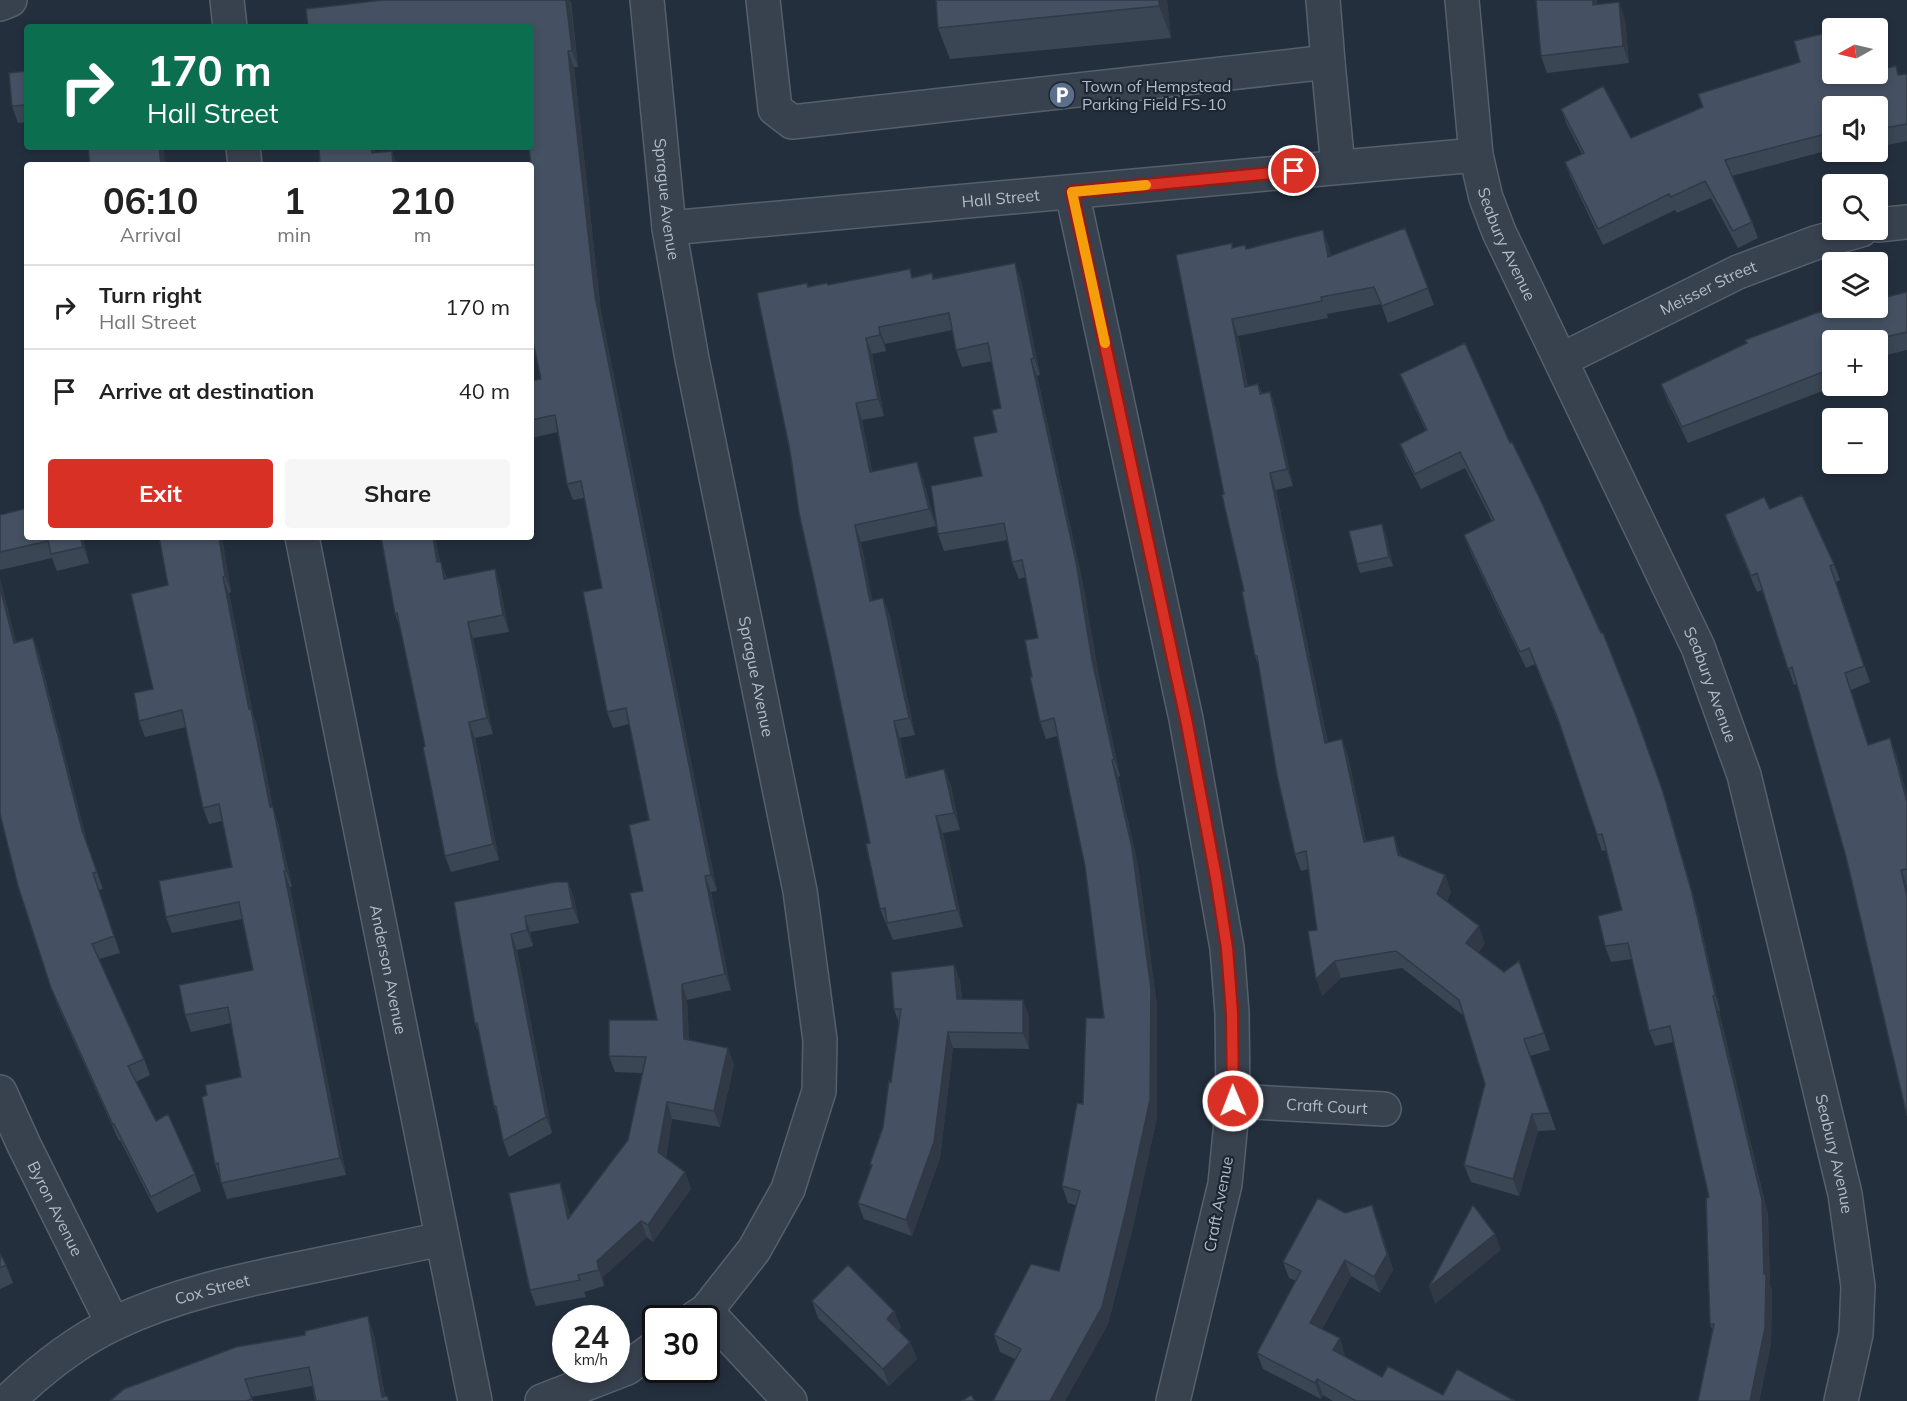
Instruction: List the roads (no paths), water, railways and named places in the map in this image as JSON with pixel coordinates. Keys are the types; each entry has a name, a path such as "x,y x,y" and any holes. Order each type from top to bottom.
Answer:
{"street":[{"path":"0,4 10,0"},
{"path":"228,0 230,24"},
{"name":"Sprague Avenue","path":"647,0 669,228 692,359 800,891 820,1040 819,1090 788,1189 754,1250 708,1305"},
{"path":"763,0 775,109 792,122 1328,62"},
{"path":"1323,0 1338,167"},
{"name":"Seabury Avenue","path":"1462,0 1476,155 1486,198 1499,232 1698,647 1744,775 1845,1194 1858,1286 1856,1334 1841,1401"},
{"name":"Hall Street","path":"669,228 1476,155"},
{"name":"Craft Avenue","path":"1072,192 1186,719 1227,948 1232,1013 1233,1101 1225,1184 1173,1401"},
{"path":"1888,224 1907,222"},
{"name":"Meisser Street","path":"1561,360 1738,272 1826,240"},
{"name":"Anderson Avenue","path":"303,540 475,1401"},
{"name":"Byron Avenue","path":"0,1092 113,1324"},
{"name":"Craft Court","path":"1233,1101 1384,1109"},
{"name":"Cox Street","path":"8,1401 64,1353 113,1324 142,1312 226,1283 442,1239"},
{"path":"720,1334 790,1401"},
{"path":"542,1401 627,1368 642,1357"}],"place":[{"name":"Town of Hempstead Parking Field FS-10","path":"1062,95"}]}
